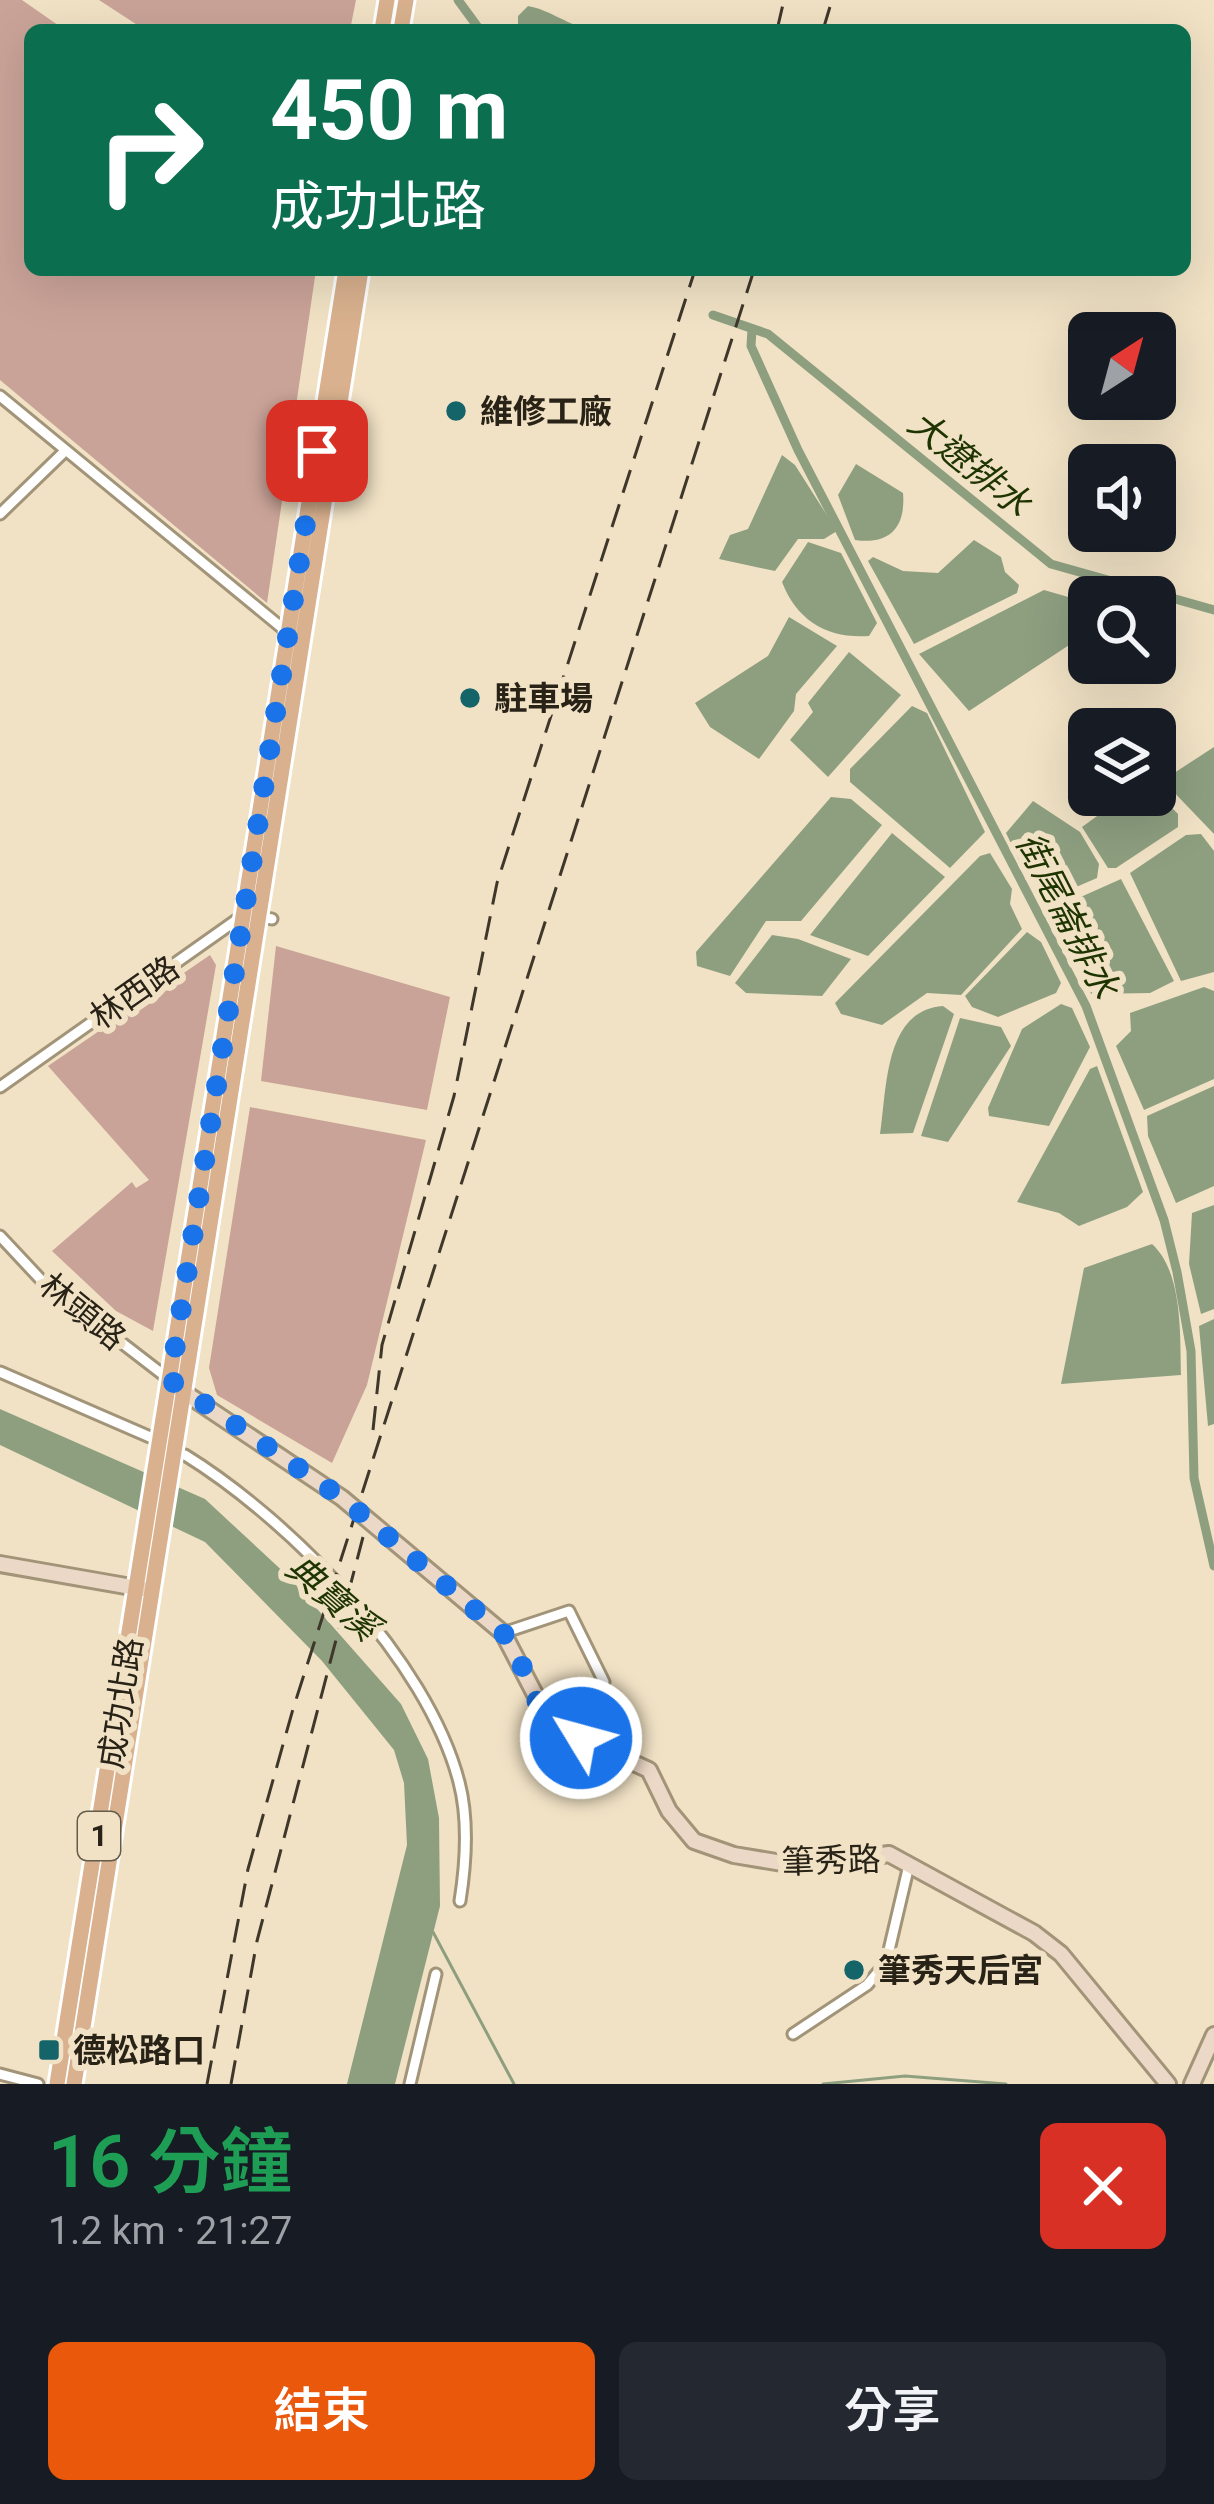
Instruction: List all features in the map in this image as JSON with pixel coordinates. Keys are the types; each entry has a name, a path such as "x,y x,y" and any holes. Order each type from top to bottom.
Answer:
{"main road":[{"name":"1","path":"302,636 345,276"},
{"name":"1","path":"168,1449 184,1394 360,276"},
{"name":"1","path":"168,1449 170,1380 259,916"},
{"name":"成功北路","path":"74,2084 168,1449"},
{"name":"成功北路","path":"58,2084 147,1590"}],"street":[{"path":"0,396 64,452 302,636"},
{"path":"0,514 64,452"},
{"name":"林西路","path":"1,1083 259,916"},
{"name":"林頭路","path":"0,1236 43,1282 170,1380"},
{"path":"0,1372 168,1449 228,1482 346,1596 391,1650 440,1729 460,1784 465,1848 460,1901"},
{"name":"筆秀路","path":"170,1380 184,1394 342,1498 503,1633 521,1659 535,1702 551,1725 649,1770 669,1810 694,1840 734,1855 800,1866 889,1854 1034,1933 1061,1954 1168,2084"},
{"path":"0,1564 147,1590"},
{"path":"503,1633 569,1611 604,1682"},
{"path":"793,2035 867,1985 886,1963 909,1865"},
{"path":"410,2084 436,1974"},
{"path":"1192,2084 1214,2035"},
{"path":"0,2074 38,2084"}],"shaded area":[{"path":"0,0 22,0 56,24 24,24 24,276 315,276 267,603 0,380"},
{"path":"99,0 356,0 351,24 136,24"},
{"path":"276,946 450,997 427,1110 261,1081"},
{"path":"210,955 216,965 153,1331 116,1311 52,1251 132,1182 136,1188 149,1180 48,1066"},
{"path":"250,1107 426,1140 367,1385 332,1463 217,1395 209,1368"}],"water":[{"path":"528,6 574,24 518,24 518,16"},
{"path":"782,455 795,465 837,531 824,539 798,539 775,571 719,559 730,535 748,529"},
{"path":"856,464 903,493 902,516 886,537 855,540 838,495"},
{"path":"974,540 1001,557 1005,572 1019,585 1017,593 914,644 868,561 873,557 903,571 938,573"},
{"path":"808,542 841,553 877,623 869,636 827,631 805,617 788,596 782,582"},
{"path":"1044,590 1068,597 1068,646 969,711 919,654"},
{"path":"789,617 837,646 796,694 794,711 759,759 710,727 695,703 768,656"},
{"path":"849,652 901,695 828,777 790,740 813,712 808,703"},
{"path":"912,706 927,713 985,832 950,868 850,782 850,769"},
{"path":"1214,747 1214,834 1176,794 1176,772"},
{"path":"831,797 851,799 882,825 801,921 766,921 730,976 697,966 696,952"},
{"path":"1033,801 1080,832 1099,864 1097,878 1053,897 1029,860 1019,860 1006,833"},
{"path":"1178,814 1178,827 1116,868 1108,868 1082,827 1097,816"},
{"path":"892,833 945,877 868,956 810,935"},
{"path":"1201,834 1214,851 1214,972 1181,981 1130,873 1186,835"},
{"path":"990,853 1012,889 1010,904 1022,929 961,995 927,993 882,1025 841,1014 835,1003 980,856"},
{"path":"1121,879 1174,981 1150,993 1091,994 1058,916 1074,900"},
{"path":"1027,932 1041,942 1061,983 1056,993 998,1017 972,1007 965,996"},
{"path":"772,935 798,939 851,959 822,996 746,993 735,983"},
{"path":"1204,987 1214,991 1214,1079 1144,1110 1116,1046 1131,1031 1130,1013"},
{"path":"1061,1004 1072,1008 1090,1047 1049,1126 989,1116 988,1108 1022,1029"},
{"path":"943,1006 954,1014 913,1133 880,1134 887,1075 899,1036 909,1021"},
{"path":"960,1018 1001,1027 1011,1046 948,1142 921,1136"},
{"path":"1097,1066 1143,1192 1127,1207 1079,1226 1059,1213 1017,1202 1090,1069"},
{"path":"1214,1086 1214,1186 1176,1203 1148,1136 1147,1116"},
{"path":"1214,1205 1214,1309 1201,1314 1189,1264 1192,1213"},
{"path":"1152,1244 1175,1287 1181,1375 1061,1384 1084,1268"},
{"path":"1214,1319 1214,1424 1208,1426 1199,1326"},
{"path":"0,1409 205,1499 289,1577 401,1704 428,1759 439,1818 440,1906 395,2084 347,2084 407,1845 404,1783 394,1750 322,1661 205,1542 0,1445"}],"waterway":[{"name":"大遼排水","path":"458,0 476,24"},
{"name":"大遼排水","path":"713,315 768,334 1051,564 1214,610"},
{"name":"街尾崙排水","path":"752,329 751,346 798,450 1086,1006 1164,1220 1177,1272 1191,1351 1194,1478 1214,1566"},
{"path":"433,1932 514,2084"},
{"path":"823,2084 905,2076 1006,2084"}],"railway":[{"path":"778,24 784,0"},
{"path":"825,24 832,0"},
{"path":"373,1430 382,1345 454,1096 497,883 693,276"},
{"path":"207,2084 248,1869 293,1709 752,276"},
{"path":"231,2084 257,1941 363,1537"}],"place":[{"name":"維修工廠","path":"456,411"},
{"name":"駐車場","path":"470,698"},
{"name":"筆秀天后宮","path":"854,1970"},
{"name":"德松路口","path":"49,2050"}],"route":[{"path":"317,451 170,1380 184,1394 342,1498 511,1640 542,1713 551,1725 581,1738"}],"water label":[{"name":"典寶溪","path":"333,1597"}]}
